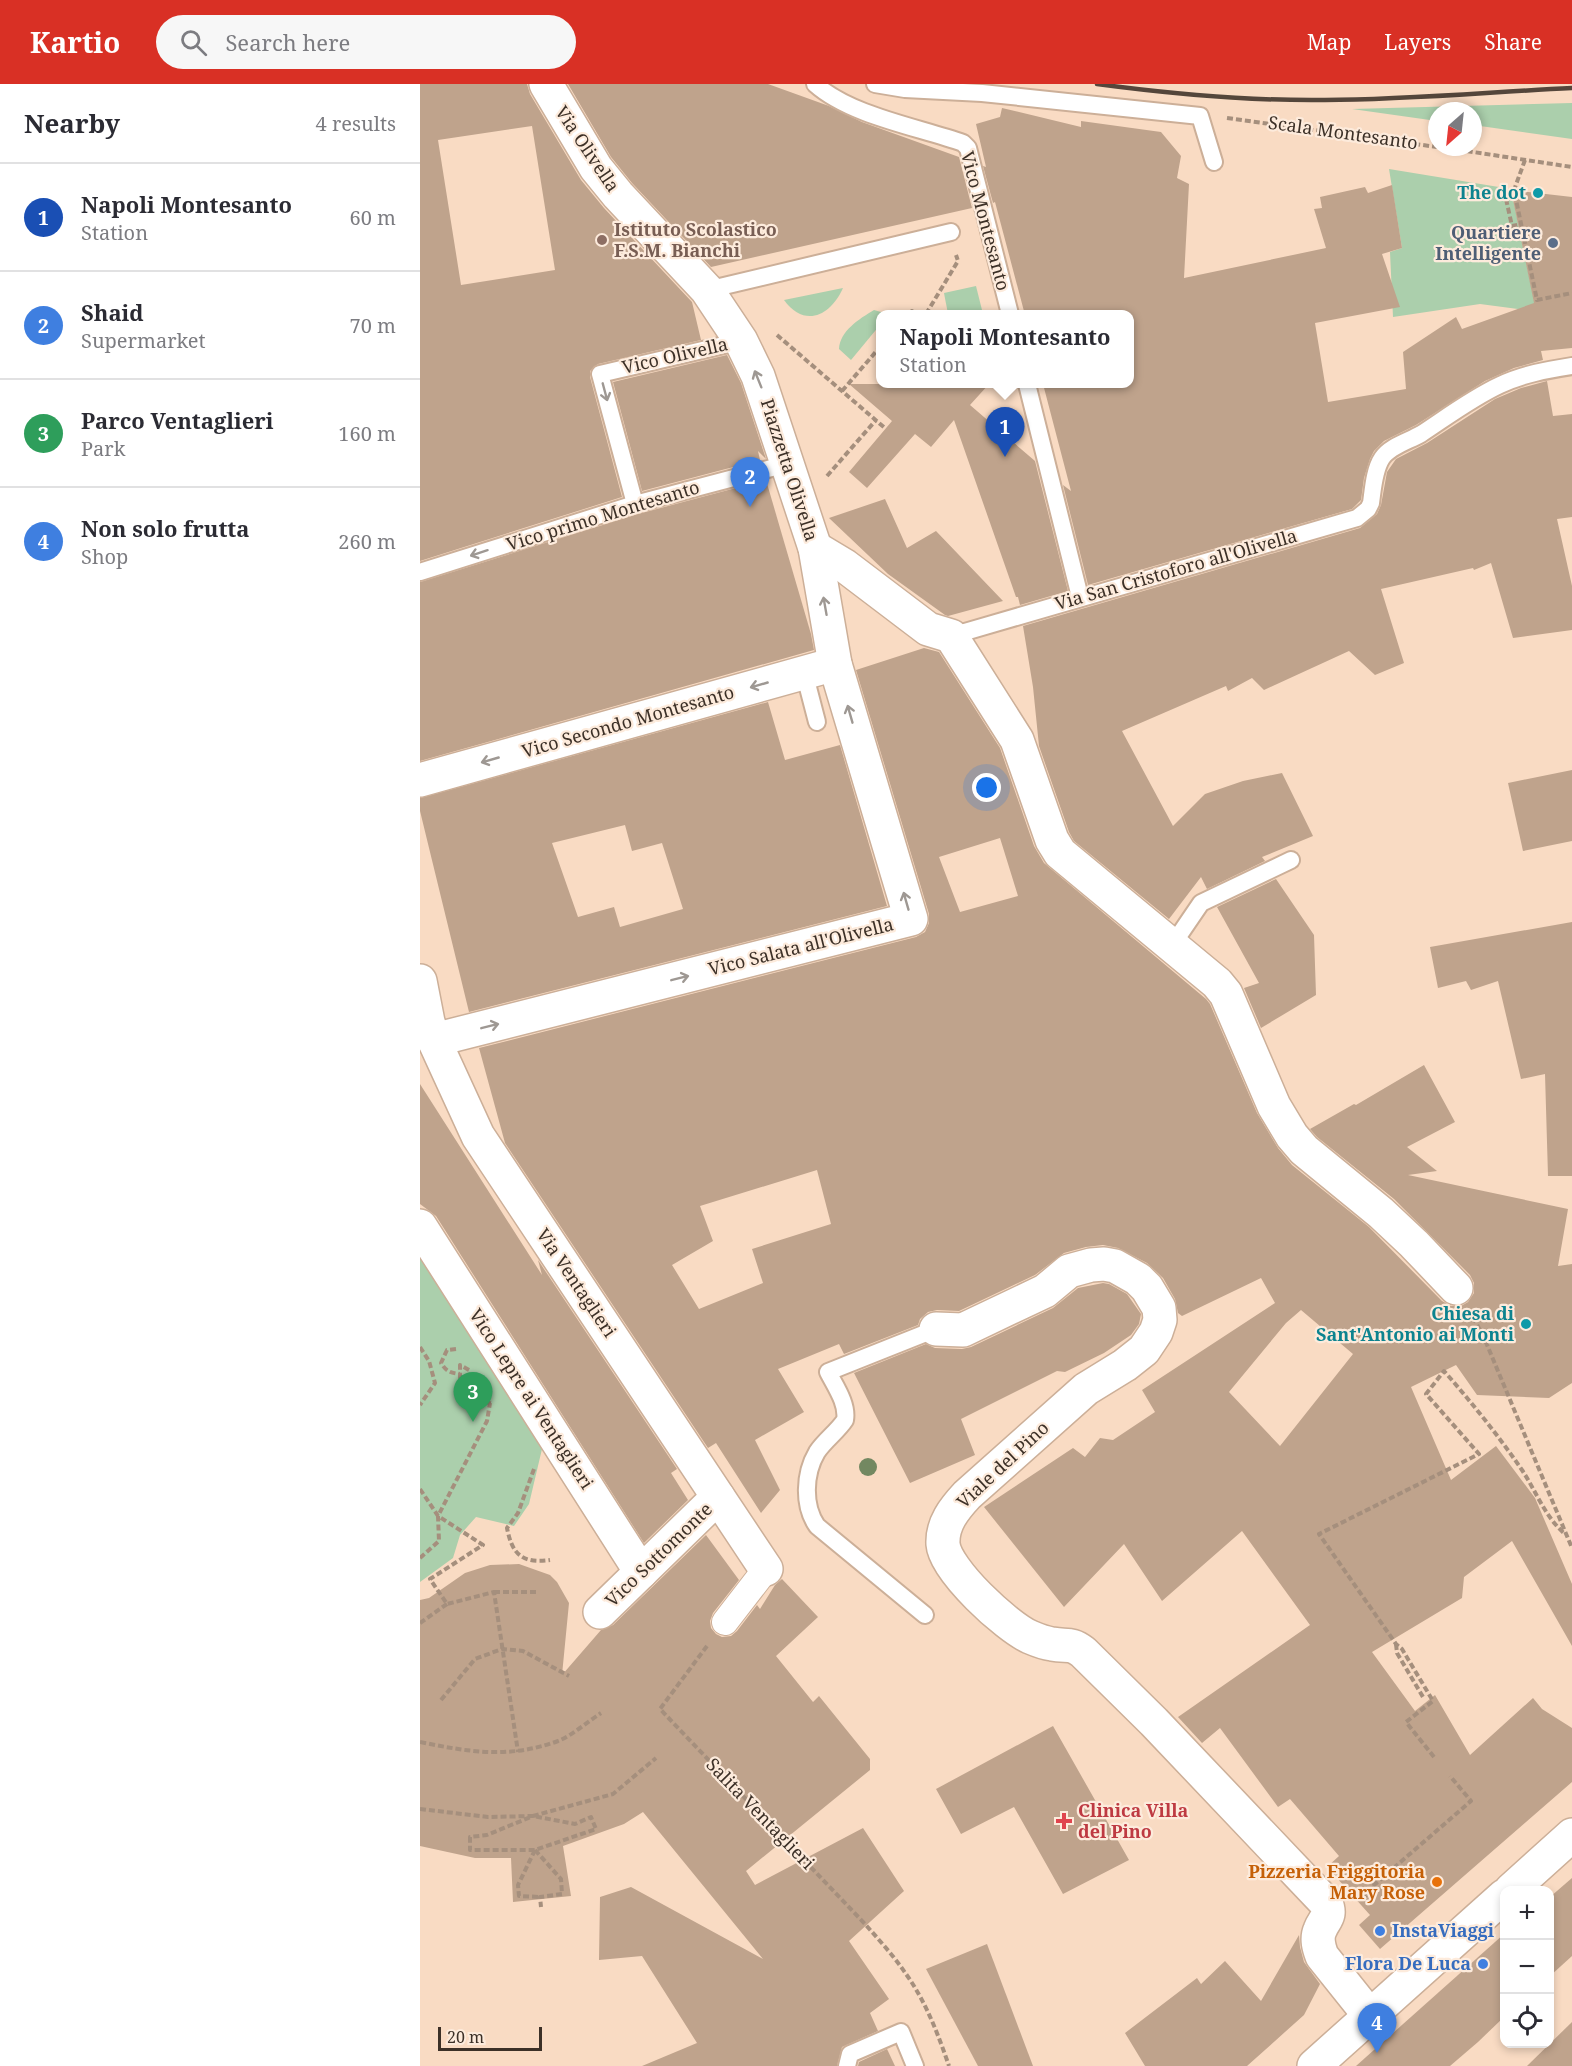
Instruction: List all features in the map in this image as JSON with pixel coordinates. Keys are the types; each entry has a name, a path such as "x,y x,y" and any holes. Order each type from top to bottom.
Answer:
{"street":[{"name":"Via Olivella","path":"546,84 596,168 618,195 707,290"},
{"name":"Piazzetta Olivella","path":"707,290 755,335 758,376 815,548 836,664"},
{"path":"815,548 859,576 928,629 951,636 1017,740 1052,840 1060,853 1217,983 1226,994 1274,1107 1292,1136 1304,1150 1381,1213 1456,1288"},
{"name":"Vico Secondo Montesanto","path":"420,780 836,664"},
{"name":"Vico Salata all'Olivella","path":"427,1029 911,919 836,664"},
{"name":"Via Ventaglieri","path":"420,981 427,1029 478,1136 766,1569"},
{"name":"Vico Lepre ai Ventaglieri","path":"420,1226 641,1572"},
{"name":"Viale del Pino","path":"936,1329 963,1329 1045,1291 1069,1271 1091,1265 1115,1266 1138,1279 1147,1288 1159,1308 1160,1320 1144,1350 1125,1365 1086,1389 967,1495 946,1524 943,1545 945,1554 966,1582 1008,1624 1041,1641 1072,1645 1083,1652 1154,1722 1326,1903 1328,1920 1320,1930 1318,1937 1322,1956 1370,2016"},
{"name":"Vico Sottomonte","path":"600,1612 718,1497"},
{"path":"725,1622 766,1569"},
{"path":"1515,1886 1572,1835"},
{"path":"1314,2066 1500,1900"}],"lane":[{"name":"Vico Montesanto","path":"815,84 823,91 861,110 963,143 968,148 1009,310"},
{"path":"875,84 905,89 982,93 1200,116 1214,162"},
{"path":"707,290 951,232"},
{"name":"Vico Olivella","path":"635,504 600,374 755,335"},
{"name":"Via San Cristoforo all'Olivella","path":"951,636 1357,518 1368,509 1371,503 1383,456 1390,450 1419,435 1479,396 1519,377 1572,366"},
{"path":"1028,388 1080,597"},
{"name":"Vico primo Montesanto","path":"420,572 635,504 786,464"},
{"path":"804,672 817,722"},
{"path":"1171,946 1201,903 1291,860"},
{"path":"925,1615 817,1526 810,1517 807,1493 808,1479 816,1454 846,1420 843,1403 828,1372 936,1329"},
{"path":"847,2066 850,2054 901,2032 915,2066"}],"path":[{"name":"Scala Montesanto","path":"1249,120 1428,146"},
{"name":"Scala Montesanto","path":"1482,154 1572,167"},
{"path":"1525,160 1514,190 1537,300 1572,293"},
{"path":"1506,198 1512,226 1522,224"},
{"path":"929,310 958,261 951,232"},
{"path":"755,335 842,391 886,429"},
{"path":"842,391 876,352"},
{"path":"801,506 876,420"},
{"path":"1456,1288 1485,1340 1572,1548"},
{"path":"420,1347 429,1361 435,1383 420,1405"},
{"path":"460,1365 460,1382 466,1397 496,1405"},
{"path":"1434,1757 1406,1722 1433,1701 1402,1649 1396,1644 1319,1534 1479,1454 1426,1394 1444,1371 1496,1432 1529,1480 1553,1524 1565,1534"},
{"path":"420,1558 439,1541 438,1516 487,1422 490,1403"},
{"path":"535,1461 518,1513 507,1528 510,1545 520,1556 533,1561 550,1560"},
{"path":"420,1489 438,1516 483,1545 430,1579 447,1604"},
{"path":"494,1592 518,1752"},
{"path":"420,1623 447,1604 494,1592 537,1592"},
{"name":"Salita Ventaglieri","path":"725,1622 660,1709 889,1951 918,1993 949,2066"},
{"path":"1396,1644 1397,1653 1423,1698"},
{"path":"441,1700 475,1659 502,1649 523,1651 569,1676"},
{"path":"420,1742 483,1753 518,1752 560,1740 601,1713"},
{"path":"420,1809 488,1817 533,1816 575,1824 591,1818 596,1829 535,1850 470,1850 470,1837 488,1836 533,1816 613,1794 656,1758"},
{"path":"1374,1885 1471,1801 1450,1776"},
{"path":"535,1850 561,1879 562,1894 540,1897 519,1896 518,1885 535,1850"},
{"path":"540,1897 541,1907"}],"green space":[{"path":"1572,103 1572,139 1482,126 1482,105"},
{"path":"1428,107 1428,120 1352,109"},
{"path":"1389,169 1511,189 1539,325 1523,331 1518,309 1480,304 1393,317 1390,252 1402,248"},
{"path":"976,286 982,310 947,310 944,293"},
{"path":"843,288 832,305 817,315 800,314 784,300"},
{"path":"876,311 876,330 851,360 839,349 847,331"},
{"path":"420,1256 542,1449 529,1504 514,1526 476,1517 460,1535 453,1558 420,1582"}],"building":[{"path":"420,84 527,84 530,94 581,180 604,208 692,302 701,340 598,364 590,371 622,497 420,561","holes":["532,126 555,270 461,285 438,140"]},
{"path":"568,84 768,84 829,106 862,122 959,157 972,208 711,267 632,183 611,157"},
{"path":"1002,108 1081,127 1081,121 1161,132 1181,156 1177,178 1189,184 1184,278 1326,248 1314,209 1322,208 1320,197 1365,187 1368,193 1392,185 1402,248 1382,254 1400,307 1315,323 1328,402 1406,389 1403,352 1456,317 1462,329 1534,303 1511,190 1572,197 1572,348 1541,351 1543,360 1514,368 1485,381 1416,425 1384,441 1370,459 1361,500 1352,509 1088,585 1063,485 1071,491 1044,388 1134,388 1134,310 1024,310 983,166 986,167 976,124 1000,117"},
{"path":"727,355 741,383 766,459 758,451 760,460 642,491 613,382"},
{"path":"1547,381 1553,416 1572,414 1572,517 1557,519 1572,586 1572,630 1513,638 1491,563 1474,570 1473,568 1381,589 1404,663 1375,675 1349,651 1264,690 1252,678 1228,691 1226,686 1122,731 1173,826 1205,794 1243,781 1282,773 1313,836 1262,857 1265,861 1207,889 1201,877 1169,919 1074,841 1039,746 1033,687 1023,626 1360,528 1377,514 1381,505 1387,472 1396,459 1427,443 1495,399 1521,388"},
{"path":"849,384 876,384 876,388 985,388 970,405 1035,461 1068,591 1020,605 954,420 931,447 915,434 867,488 849,472 892,421"},
{"path":"766,480 814,650 420,761 420,582 638,514"},
{"path":"885,499 907,548 936,531 1003,601 945,615 888,574 829,518"},
{"path":"924,648 939,652 1000,748 1034,846 1044,863 1206,999 1257,1113 1278,1148 1292,1165 1369,1227 1442,1301 1451,1306 1461,1306 1468,1302 1474,1293 1474,1283 1470,1275 1394,1199 1310,1129 1424,1065 1455,1122 1407,1147 1437,1171 1408,1175 1568,1209 1558,1266 1572,1264 1572,1383 1549,1398 1477,1395 1456,1365 1411,1387 1451,1480 1496,1446 1535,1498 1572,1584 1572,1646 1512,1541 1464,1577 1462,1598 1372,1652 1415,1711 1435,1695 1470,1755 1533,1698 1542,1709 1572,1728 1572,1782 1380,1949 1359,1925 1370,1915 1327,1867 1339,1856 1290,1799 1278,1807 1220,1728 1202,1743 1178,1717 1310,1625 1242,1531 1162,1601 1124,1544 1064,1607 984,1507 1073,1448 1085,1457 1100,1438 1113,1440 1155,1412 1142,1390 1275,1303 1261,1278 1182,1316 1178,1313 1175,1299 1163,1278 1147,1263 1118,1248 1103,1245 1086,1247 1064,1253 1035,1275 959,1311 928,1312 920,1319 918,1325 844,1354 839,1344 778,1369 804,1412 755,1440 780,1490 761,1513 716,1443 708,1448 505,1143 479,1048 916,937 925,932 929,923 929,914 856,670","holes":["1000,838 1018,896 960,912 939,857","817,1170 831,1224 752,1249 763,1283 699,1309 672,1265 713,1241 700,1206","1301,1310 1353,1354 1280,1446 1229,1392 1286,1323"]},
{"path":"768,702 785,760 840,745 887,906 469,1012 420,811 420,798","holes":["625,825 632,851 662,843 683,909 620,927 614,907 578,917 552,843"]},
{"path":"1572,770 1572,841 1523,851 1508,783"},
{"path":"1276,879 1314,935 1316,995 1261,1028 1244,988 1259,983 1217,907"},
{"path":"1572,922 1572,1176 1548,1176 1545,1074 1521,1079 1498,981 1471,990 1466,981 1438,988 1430,947"},
{"path":"420,1084 542,1275 538,1260 677,1469 671,1473 688,1500 644,1543 436,1216 420,1204"},
{"path":"1103,1283 1127,1294 1141,1314 1139,1324 1131,1335 1104,1353 1065,1372 1057,1371 961,1419 975,1455 910,1483 854,1373 926,1344 935,1348 971,1347 1053,1308 1078,1288"},
{"path":"706,1535 739,1580 713,1613 710,1621 711,1628 722,1637 731,1636 757,1605 760,1609 775,1585 782,1579 818,1617 776,1656 813,1702 819,1696 870,1759 870,1770 746,1871 755,1885 863,1828 904,1891 849,1941 889,1999 870,2013 878,2031 842,2047 837,2066 642,2066 697,2043 642,1956 599,1960 600,1897 631,1887 763,1959 643,1812 624,1824 563,1846 571,1896 513,1902 511,1858 475,1858 420,1846 420,1600 429,1598 465,1573 490,1565 519,1564 550,1575 557,1582 569,1603 562,1675 601,1630 613,1625"},
{"name":"Clinica Villa del Pino","path":"1053,1726 1129,1860 1063,1894 1014,1807 961,1834 936,1789"},
{"path":"1572,1878 1572,1956 1554,1972 1554,1940 1554,1894"},
{"path":"1299,1935 1304,1962 1320,1984 1304,2015 1247,2066 1145,2066 1125,2033 1197,1978 1201,1984 1225,1961 1261,2001"},
{"path":"1500,1938 1500,2021 1478,2042 1450,2066 1356,2066"},
{"path":"987,1944 1033,2066 978,2066 926,1969"},
{"path":"1572,2022 1572,2066 1527,2066 1545,2048 1554,2048 1554,2040"},
{"path":"887,2049 895,2066 858,2066 859,2062"}],"railway":[{"path":"1097,84 1211,96 1296,100 1387,99 1572,88"}],"place":[{"name":"The dot","path":"1538,193"},
{"name":"Istituto Scolastico F.S.M. Bianchi","path":"602,240"},
{"name":"Quartiere Intelligente","path":"1553,243"},
{"name":"Napoli Montesanto","path":"1005,457"},
{"name":"Shaid","path":"750,507"},
{"name":"Chiesa di Sant'Antonio ai Monti","path":"1526,1324"},
{"name":"Parco Ventaglieri","path":"473,1422"},
{"name":"Clinica Villa del Pino","path":"1064,1821"},
{"name":"Pizzeria Friggitoria Mary Rose","path":"1437,1882"},
{"name":"InstaViaggi","path":"1380,1931"},
{"name":"Flora De Luca","path":"1483,1964"},
{"name":"Non solo frutta","path":"1377,2053"}]}
